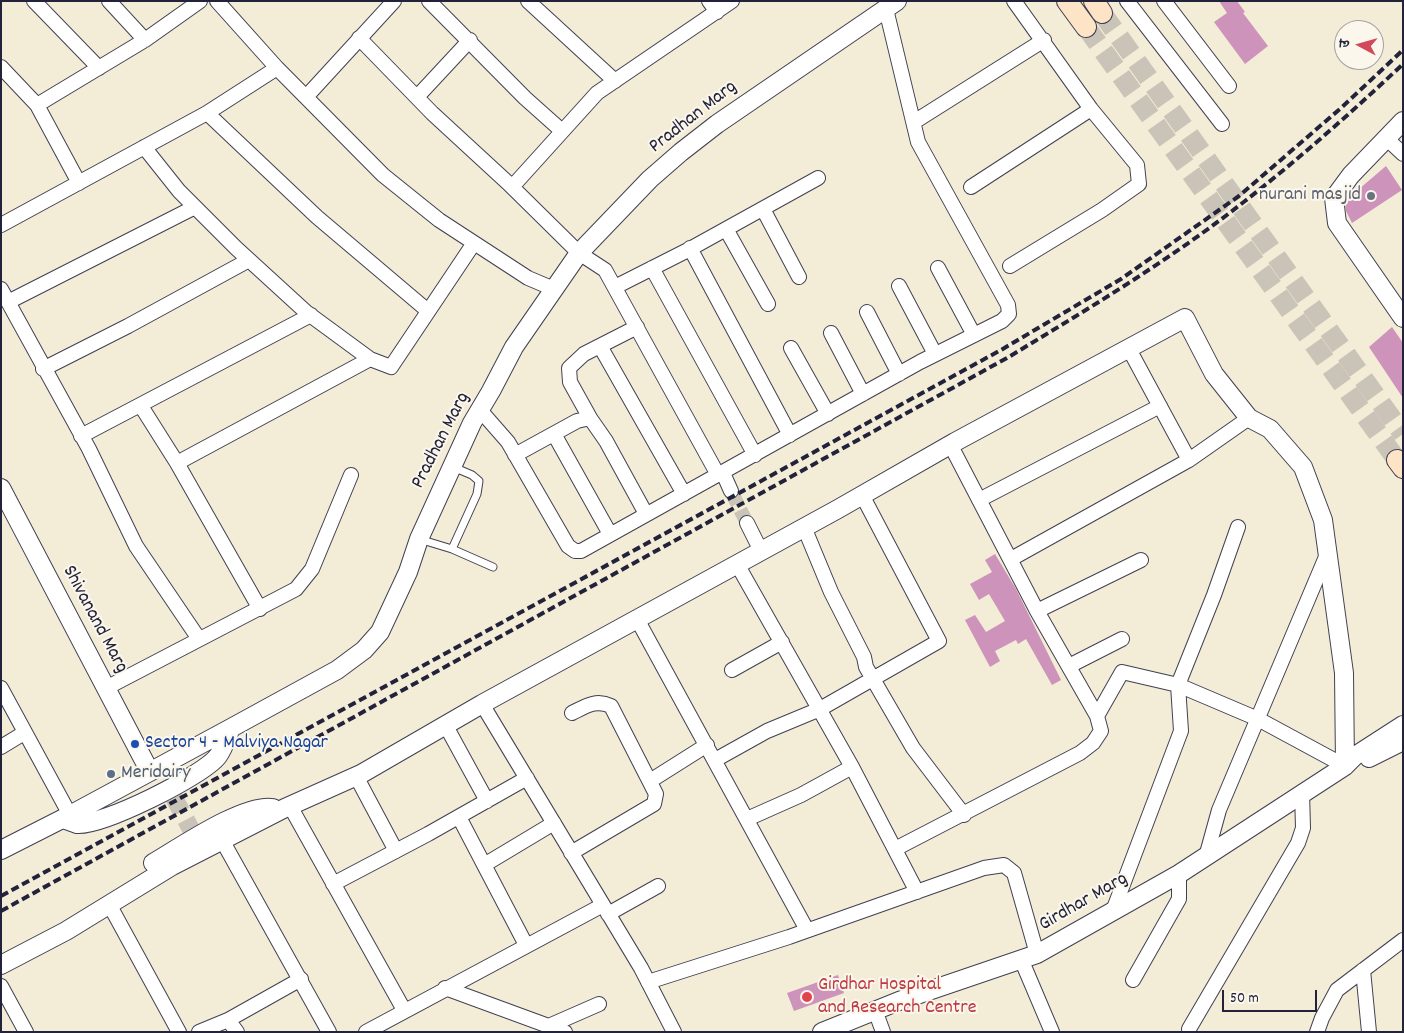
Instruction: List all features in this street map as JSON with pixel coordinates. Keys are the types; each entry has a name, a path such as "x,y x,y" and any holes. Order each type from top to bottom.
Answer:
{"main road":[{"path":"1067,1 1086,27"}],"street":[{"path":"34,1 100,68"},
{"path":"109,1 145,40"},
{"path":"37,105 145,40 200,1"},
{"path":"217,1 277,68 383,175 439,220 528,278 554,289"},
{"path":"306,97 394,1"},
{"path":"429,1 526,98 562,131"},
{"path":"528,1 615,81"},
{"path":"512,187 597,93 713,6 732,1"},
{"path":"1010,266 1102,210 1139,184 1137,166 1091,109 1044,40 1014,1"},
{"path":"1127,1 1222,124"},
{"path":"1164,1 1229,86"},
{"path":"480,410 508,442 568,546 575,551 581,551 899,374 1002,321 1009,314 1008,305 918,142 892,5"},
{"name":"Pradhan Marg","path":"1,850 67,817 337,670 364,650 380,632 408,572 419,539 450,466 514,347 579,253 650,180 681,152 717,124 892,5"},
{"path":"359,38 432,114 512,187 579,253 605,270 731,491"},
{"path":"417,97 470,40"},
{"path":"914,122 1044,40"},
{"path":"1,67 37,105 79,183"},
{"path":"1,225 207,113 277,68"},
{"path":"970,187 1091,109"},
{"path":"207,113 317,217 428,310"},
{"path":"1403,121 1351,175 1334,198 1336,223 1403,318"},
{"path":"1387,139 1403,154"},
{"path":"144,147 195,208 311,316 370,359 391,367 474,243"},
{"path":"615,286 726,229 818,178"},
{"path":"195,208 4,296 81,436 136,546 199,639"},
{"path":"763,209 799,277"},
{"path":"726,229 768,304"},
{"path":"690,248 790,435"},
{"path":"43,369 128,326 249,260"},
{"path":"652,268 755,455"},
{"path":"938,268 974,335"},
{"path":"899,286 936,354"},
{"path":"867,312 899,374"},
{"path":"81,436 311,316"},
{"path":"1,965 66,931 172,866 284,809 356,776 482,704 862,495 950,444 1185,318 1214,374 1249,418 1270,430 1304,467 1323,520 1344,674 1345,766"},
{"path":"637,327 584,354 568,368 570,382 590,418 606,440 646,514"},
{"path":"831,332 863,394"},
{"path":"600,346 684,494"},
{"path":"791,348 828,414"},
{"path":"1129,349 1189,460"},
{"path":"177,463 370,359"},
{"path":"141,406 177,463 260,609"},
{"path":"979,500 1160,406"},
{"path":"515,455 577,421 590,418"},
{"path":"1011,559 1189,460 1249,418"},
{"path":"554,434 610,534"},
{"path":"896,849 1080,753 1094,743 1101,731 1097,716 1037,611 950,444"},
{"path":"106,688 296,589 312,569 351,475"},
{"name":"Shivanand Marg","path":"1,488 150,772"},
{"path":"715,760 767,732 820,709 939,641 862,495"},
{"path":"747,523 761,551"},
{"path":"804,527 831,592 864,658 866,667 913,748 964,815"},
{"path":"1113,911 1181,731 1178,685 1214,595 1238,527"},
{"path":"1206,857 1219,810 1328,552"},
{"path":"1037,611 1141,560"},
{"path":"737,564 852,767 917,892"},
{"path":"637,619 807,930"},
{"path":"1068,666 1122,639"},
{"path":"732,670 782,642"},
{"path":"1097,716 1122,672 1178,685 1258,719 1345,766 1358,764 1403,741"},
{"path":"1,688 67,817 82,823 122,812 172,793 218,757 231,728"},
{"path":"572,713 590,704 602,702 611,706 656,794 654,804 572,853"},
{"path":"482,704 648,982 671,1031"},
{"path":"1345,766 1355,756 1403,725"},
{"path":"446,726 487,801"},
{"path":"1,747 24,733"},
{"path":"650,781 707,745"},
{"name":"Girdhar Marg","path":"822,1032 875,1010 1037,954 1206,857 1302,792 1345,766"},
{"path":"747,819 801,795 852,767"},
{"path":"356,776 396,851"},
{"path":"333,884 527,778"},
{"path":"1189,1030 1298,843 1303,828 1302,792"},
{"path":"179,1032 109,904 107,896 109,891 193,834 248,812 267,808 284,809"},
{"path":"284,809 333,884 404,1010"},
{"path":"459,816 526,945"},
{"path":"484,864 554,823"},
{"path":"222,840 329,1032"},
{"path":"648,982 807,930 984,868 1004,866 1014,874 1037,954"},
{"path":"1133,980 1179,899 1178,874"},
{"path":"366,1032 526,945 658,886"},
{"path":"1317,1032 1337,990 1403,940"},
{"path":"1021,959 1052,1032"},
{"path":"1363,970 1369,1032"},
{"path":"199,1032 228,1020 301,979"},
{"path":"1,986 26,1032"},
{"path":"445,988 551,1025 565,1032"},
{"path":"551,1025 599,1004"},
{"path":"875,1010 883,1032"},
{"path":"228,1020 237,1032"}],"lane":[{"path":"450,466 472,475 479,481 477,494 452,549"},
{"path":"419,539 452,549 493,567"}],"building":[{"path":"1219,1 1237,1 1245,12 1243,13 1268,46 1245,64 1214,22 1227,13"},
{"name":"nurani masjid","path":"1386,166 1402,190 1352,223 1346,211 1345,201"},
{"path":"1392,327 1403,343 1403,398 1369,347"},
{"path":"995,554 1016,589 1061,680 1052,685 1026,639 1018,644 1016,640 995,651 1000,661 990,667 965,620 975,615 986,632 1005,621 989,594 979,600 970,584 992,572 985,560"},
{"path":"838,975 844,993 794,1011 787,993"}],"tunnel":[{"path":"1102,13 1403,434"},
{"path":"1086,27 1397,460"},
{"path":"731,491 747,523"},
{"path":"173,796 192,831"}],"railway":[{"path":"1,896 1001,350 1121,279 1239,196 1341,108 1403,50"},
{"path":"1,911 1007,358 1128,283 1217,223 1306,151 1403,64"}],"place":[{"name":"nurani masjid","path":"1371,196"},
{"name":"Sector 4 - Malviya Nagar","path":"135,744"},
{"name":"Meridairy","path":"111,774"},
{"name":"Girdhar Hospital and Research Centre","path":"807,997"}]}
